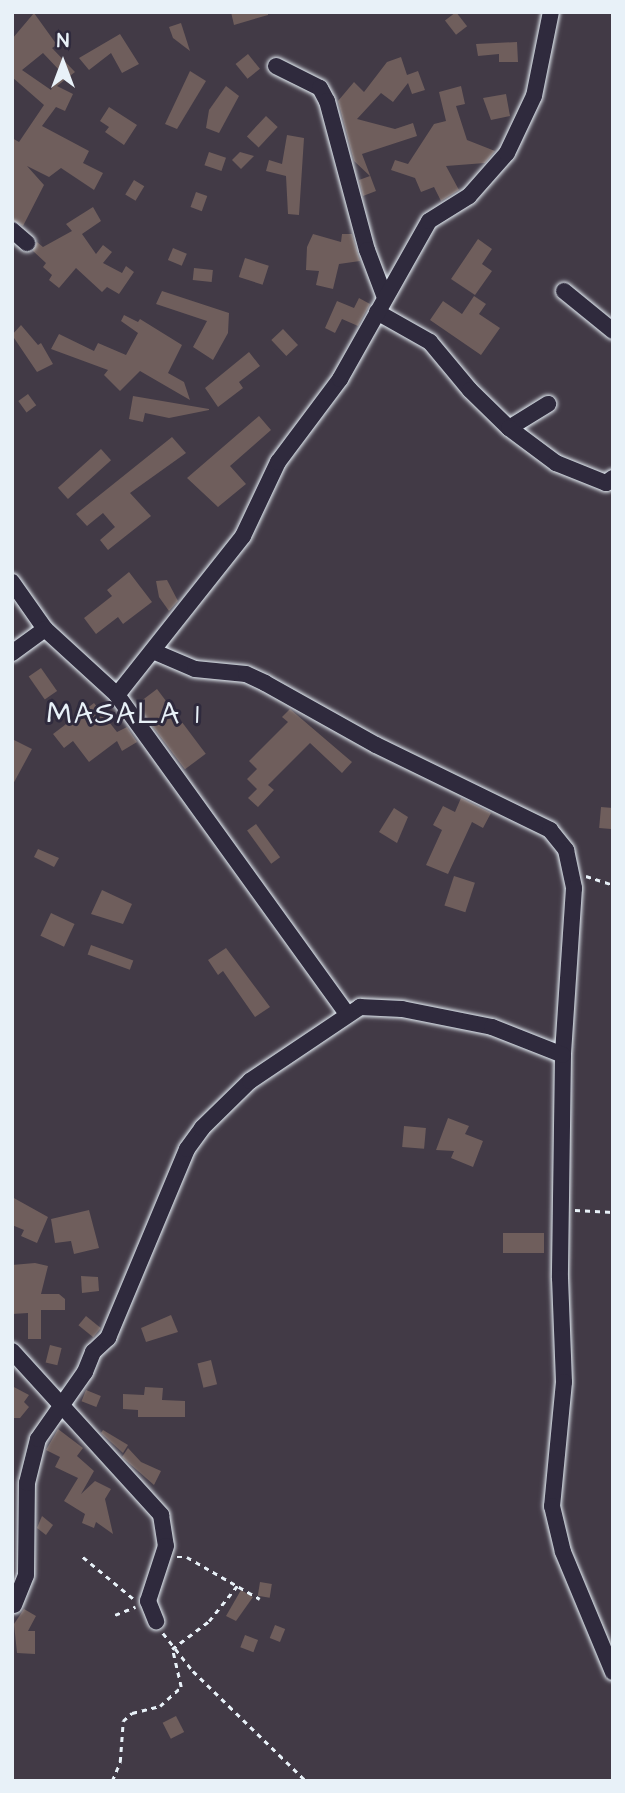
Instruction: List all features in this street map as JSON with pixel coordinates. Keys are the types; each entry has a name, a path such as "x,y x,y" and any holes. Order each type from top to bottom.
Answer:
{"street":[{"path":"117,695 155,652 243,536 274,468 340,379 384,295 429,221 469,196 507,153 534,96 551,12"},
{"path":"276,66 320,88 327,101 367,250 384,295"},
{"path":"12,230 27,243"},
{"path":"564,291 613,331"},
{"path":"377,312 430,342 470,390 509,428 556,463 606,483 613,478"},
{"path":"509,428 548,404"},
{"path":"12,582 45,629 117,695 345,1013"},
{"path":"12,653 45,629"},
{"path":"155,652 195,669 256,679 376,745 474,790 550,830 560,839 573,872 563,1055 563,1416 552,1506 563,1552 613,1672"},
{"path":"14,1605 29,1555 30,1461 38,1439 85,1372 93,1352 108,1338 193,1138 250,1081 345,1013 380,1006 402,1009 492,1027 563,1055"},
{"path":"12,1351 60,1407 161,1515 166,1546 148,1601 156,1621"}],"path":[{"path":"573,872 613,886"},
{"path":"561,1210 613,1212"},
{"path":"83,1557 141,1604 115,1615"},
{"path":"187,1557 260,1599"},
{"path":"172,1649 209,1621 238,1585"},
{"path":"156,1621 172,1649 306,1781"},
{"path":"112,1781 120,1762 123,1721 132,1713 160,1706 181,1687 172,1649"}],"building":[{"path":"231,12 268,12 268,15 234,25"},
{"path":"456,12 467,26 456,35 445,21"},
{"path":"34,13 57,45 52,48 75,72 57,86 73,94 65,111 56,107 42,126 89,151 83,163 103,173 94,190 61,168 49,177 27,166 44,185 23,226 12,220 12,138 19,142 44,105 12,77 12,39","holes":["43,53 60,71 51,90 22,70"]},
{"path":"181,23 190,51 173,38 169,27"},
{"path":"120,34 139,64 122,73 111,53 89,70 79,58"},
{"path":"517,42 518,62 499,62 499,54 478,56 476,44"},
{"path":"248,54 260,69 248,79 236,64"},
{"path":"401,57 407,75 418,71 425,90 412,94 408,83 393,102 381,93 357,119 395,129 413,123 417,136 362,154 376,191 363,196 359,180 370,176 354,161 338,101 354,82 364,92 387,62"},
{"path":"190,71 206,81 177,129 165,124"},
{"path":"226,86 239,96 219,133 206,128 209,110"},
{"path":"461,86 465,104 456,106 467,140 495,151 485,163 446,166 459,190 441,201 434,187 421,192 415,178 391,170 395,160 408,164 434,124 446,121 439,92"},
{"path":"506,94 510,116 491,120 483,98"},
{"path":"109,107 137,125 124,145 105,132 109,127 100,121"},
{"path":"266,116 278,127 259,147 247,136"},
{"path":"287,135 304,138 299,215 288,214 286,176 266,171 269,160 282,164"},
{"path":"209,152 226,158 221,171 204,165"},
{"path":"240,152 254,156 241,169 232,160"},
{"path":"134,180 144,186 136,201 125,195"},
{"path":"196,192 207,196 202,211 191,207"},
{"path":"93,207 101,221 82,234 96,254 103,245 112,252 103,263 122,273 126,266 134,272 119,294 107,287 102,292 76,268 59,288 49,280 52,275 43,267 46,263 33,251 37,242 43,247 72,231 66,224"},
{"path":"313,234 341,242 342,234 352,234 360,261 339,264 333,289 316,285 319,271 306,270 307,247"},
{"path":"478,239 492,249 482,264 492,271 475,295 451,279"},
{"path":"173,248 187,254 182,266 168,260"},
{"path":"245,258 269,266 263,285 239,277"},
{"path":"194,268 213,270 212,282 193,280"},
{"path":"162,291 229,313 228,333 213,360 193,347 207,321 156,304"},
{"path":"474,296 486,304 479,314 500,328 481,355 430,320 443,301 462,314"},
{"path":"359,298 370,304 358,326 342,319 335,333 325,328 337,301 354,308"},
{"path":"124,315 138,322 140,319 182,345 168,373 184,382 190,400 140,371 120,391 104,375 108,370 51,349 59,334 94,351 98,343 126,355 138,333 121,321"},
{"path":"21,325 38,345 41,343 53,364 37,372 12,335"},
{"path":"283,329 298,345 286,356 271,340"},
{"path":"249,352 260,366 239,382 243,388 218,407 205,388"},
{"path":"28,394 36,405 27,412 18,401"},
{"path":"133,396 209,410 169,418 145,413 143,422 129,419"},
{"path":"259,416 271,430 230,466 246,484 218,507 187,478"},
{"path":"172,437 186,453 130,493 151,516 108,550 100,540 115,527 103,513 87,526 76,514"},
{"path":"101,449 111,460 68,499 58,488"},
{"path":"129,572 152,602 123,624 118,617 96,634 84,618 112,596 107,590"},
{"path":"167,580 178,601 169,611 159,597 156,581"},
{"path":"41,668 57,691 45,700 29,677"},
{"path":"157,689 206,754 185,769 136,705"},
{"path":"94,703 117,732 127,727 137,742 122,751 117,741 89,762 73,741 64,748 53,734"},
{"path":"290,709 352,762 342,773 310,743 268,785 274,790 258,807 248,798 257,789 247,779 257,769 249,761 288,722 282,717"},
{"path":"12,739 32,749 12,786"},
{"path":"461,798 491,813 483,828 472,822 448,874 426,865 442,830 433,825 443,806 455,812"},
{"path":"601,807 613,808 611,829 599,828"},
{"path":"394,808 408,817 397,843 379,832"},
{"path":"256,824 280,857 271,864 247,830"},
{"path":"38,849 59,858 54,867 34,857"},
{"path":"454,876 475,883 465,912 444,905"},
{"path":"102,890 132,904 123,924 91,914"},
{"path":"51,913 75,924 64,947 40,936"},
{"path":"91,945 133,960 130,970 88,954"},
{"path":"226,948 270,1007 255,1017 223,971 218,975 208,960"},
{"path":"448,1118 469,1126 465,1134 483,1141 473,1167 451,1158 454,1151 436,1150"},
{"path":"404,1126 426,1128 424,1149 402,1147"},
{"path":"12,1197 48,1217 37,1243 21,1236 24,1230 12,1225"},
{"path":"89,1210 99,1248 74,1254 71,1241 55,1243 51,1219"},
{"path":"503,1233 544,1233 544,1253 503,1253"},
{"path":"35,1263 48,1266 41,1294 59,1294 65,1299 65,1310 41,1310 41,1339 28,1339 28,1313 12,1314 12,1265"},
{"path":"81,1276 98,1277 99,1291 82,1293"},
{"path":"171,1315 178,1332 146,1342 141,1328"},
{"path":"86,1316 101,1328 93,1337 78,1325"},
{"path":"50,1345 62,1348 57,1365 46,1362"},
{"path":"211,1360 217,1384 203,1388 197,1363"},
{"path":"12,1386 29,1395 24,1402 29,1407 20,1418 12,1418"},
{"path":"145,1387 163,1388 162,1400 185,1401 185,1417 138,1417 138,1410 123,1409 123,1394 144,1395"},
{"path":"86,1390 101,1396 96,1407 82,1401"},
{"path":"58,1429 83,1448 77,1456 94,1471 81,1494 95,1481 111,1489 105,1499 113,1534 96,1522 94,1528 82,1523 85,1514 64,1501 78,1478 55,1467 60,1457 46,1450"},
{"path":"103,1430 128,1445 123,1453 101,1433"},
{"path":"128,1448 141,1462 161,1471 154,1485 122,1457"},
{"path":"42,1516 53,1525 46,1535 37,1528"},
{"path":"260,1582 272,1584 270,1598 258,1596"},
{"path":"241,1590 253,1597 236,1621 226,1616"},
{"path":"24,1609 36,1616 28,1631 35,1631 35,1654 17,1653 14,1624"},
{"path":"275,1625 285,1629 280,1642 270,1638"},
{"path":"245,1635 258,1640 253,1652 240,1647"},
{"path":"176,1716 184,1732 171,1739 163,1723"}],"district":[{"name":"MASALA 1","path":"124,714"}]}
